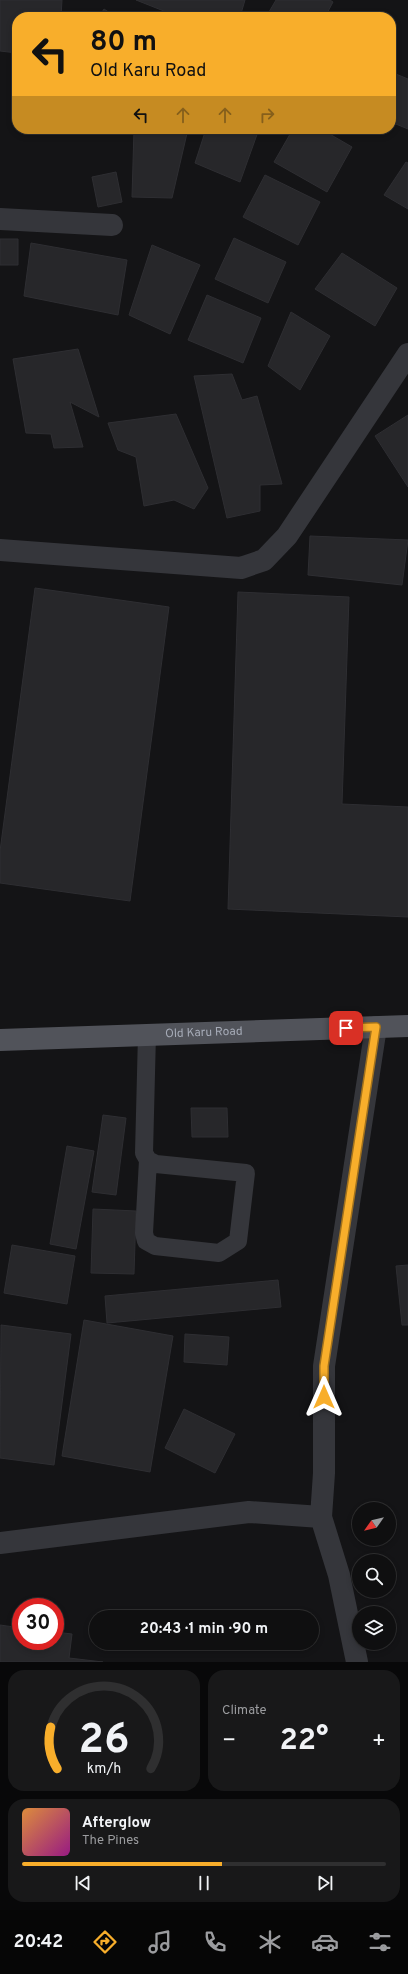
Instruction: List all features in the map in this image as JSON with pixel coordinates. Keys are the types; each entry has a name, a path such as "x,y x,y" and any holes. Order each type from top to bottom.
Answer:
{"main road":[{"name":"Old Karu Road","path":"0,1040 408,1026"}],"street":[{"path":"0,219 112,225"},
{"path":"0,550 240,568 264,560 287,536 408,354"},
{"path":"357,1662 339,1574 321,1517 324,1473 324,1366 376,1027"},
{"path":"0,1543 249,1512 321,1517"}],"lane":[{"path":"147,1034 144,1153 148,1160 144,1233 146,1241 155,1246 219,1253 238,1241 246,1173 156,1164 148,1160"}],"building":[{"path":"0,0 62,0 61,12 12,12 12,52 0,51"},
{"path":"136,0 245,0 241,12 166,12"},
{"path":"276,0 330,0 333,2 328,12 269,12"},
{"path":"396,74 408,79 408,129 396,124"},
{"path":"134,134 187,134 172,198 132,197"},
{"path":"204,134 257,134 240,182 195,163"},
{"path":"290,134 330,134 352,147 327,192 274,162"},
{"path":"406,162 408,163 408,209 384,195"},
{"path":"116,172 122,202 98,207 92,177"},
{"path":"265,175 320,202 298,245 243,217"},
{"path":"234,238 286,262 268,303 215,279"},
{"path":"0,239 18,239 18,265 0,265"},
{"path":"31,243 127,260 118,315 24,296"},
{"path":"152,245 200,265 170,334 129,315"},
{"path":"342,253 397,288 375,326 315,289"},
{"path":"207,295 261,318 243,363 188,340"},
{"path":"291,312 330,336 300,390 268,366"},
{"path":"78,349 99,417 70,402 83,447 54,448 51,434 26,433 13,359"},
{"path":"232,374 242,400 257,396 282,484 260,485 260,511 227,518 194,376"},
{"path":"176,414 208,488 194,509 174,500 144,506 136,457 118,450 108,423"},
{"path":"408,415 408,487 375,436"},
{"path":"310,536 408,540 402,585 308,575"},
{"path":"35,588 169,607 130,901 0,883 0,851"},
{"path":"238,592 349,597 342,804 408,807 408,917 228,909"},
{"path":"191,1108 227,1108 228,1137 192,1137"},
{"path":"103,1115 126,1118 116,1195 92,1192"},
{"path":"67,1146 94,1151 76,1249 50,1244"},
{"path":"93,1209 136,1211 134,1274 91,1273"},
{"path":"12,1245 75,1256 67,1304 4,1293"},
{"path":"408,1265 408,1325 402,1325 396,1266"},
{"path":"278,1280 281,1307 107,1323 105,1296"},
{"path":"84,1320 173,1336 150,1472 62,1456"},
{"path":"1,1325 71,1334 54,1465 0,1458"},
{"path":"185,1334 229,1337 227,1365 184,1362"},
{"path":"184,1409 235,1434 215,1473 165,1448"},
{"path":"0,1625 12,1627 12,1650 64,1650 64,1633 72,1634 69,1658 103,1662 0,1662"}],"route":[{"path":"324,1397 324,1366 376,1027 346,1028"}]}
